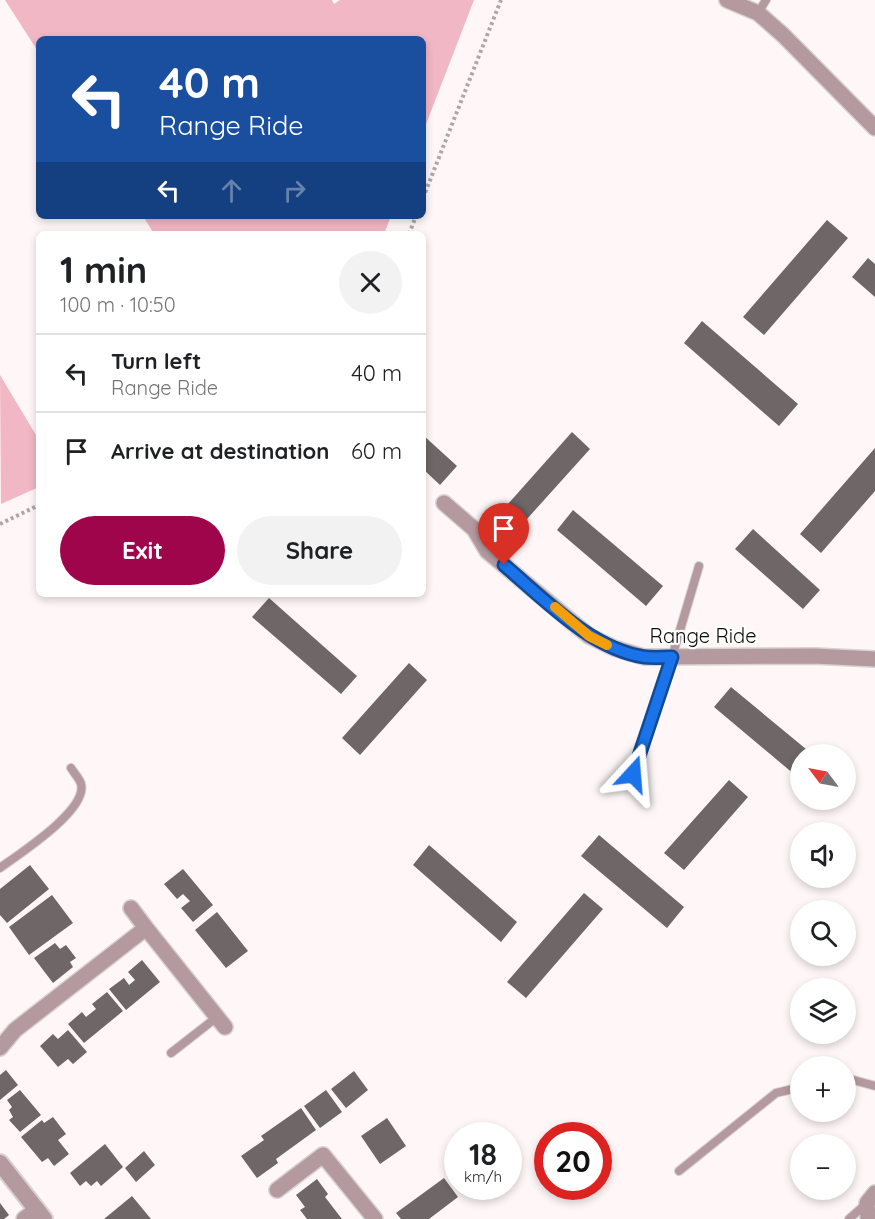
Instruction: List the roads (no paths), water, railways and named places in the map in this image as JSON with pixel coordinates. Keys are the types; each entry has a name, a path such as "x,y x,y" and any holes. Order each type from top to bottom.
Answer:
{"street":[{"path":"727,0 762,6 783,35 875,128"},
{"name":"Range Ride","path":"444,503 474,529 487,551 589,636 614,648 644,657 875,658"},
{"path":"131,908 221,1022"},
{"path":"0,1048 15,1030 147,928"},
{"path":"277,1190 323,1155 375,1219"},
{"path":"0,1163 35,1216"},
{"path":"868,1219 871,1198"}],"lane":[{"path":"633,774 699,566"},
{"path":"0,868 58,824 72,809 81,793 81,784 71,768"},
{"path":"171,1053 221,1022"},
{"path":"856,1080 875,1086"},
{"path":"679,1171 776,1093 790,1090"},
{"path":"849,1219 871,1198"}]}
